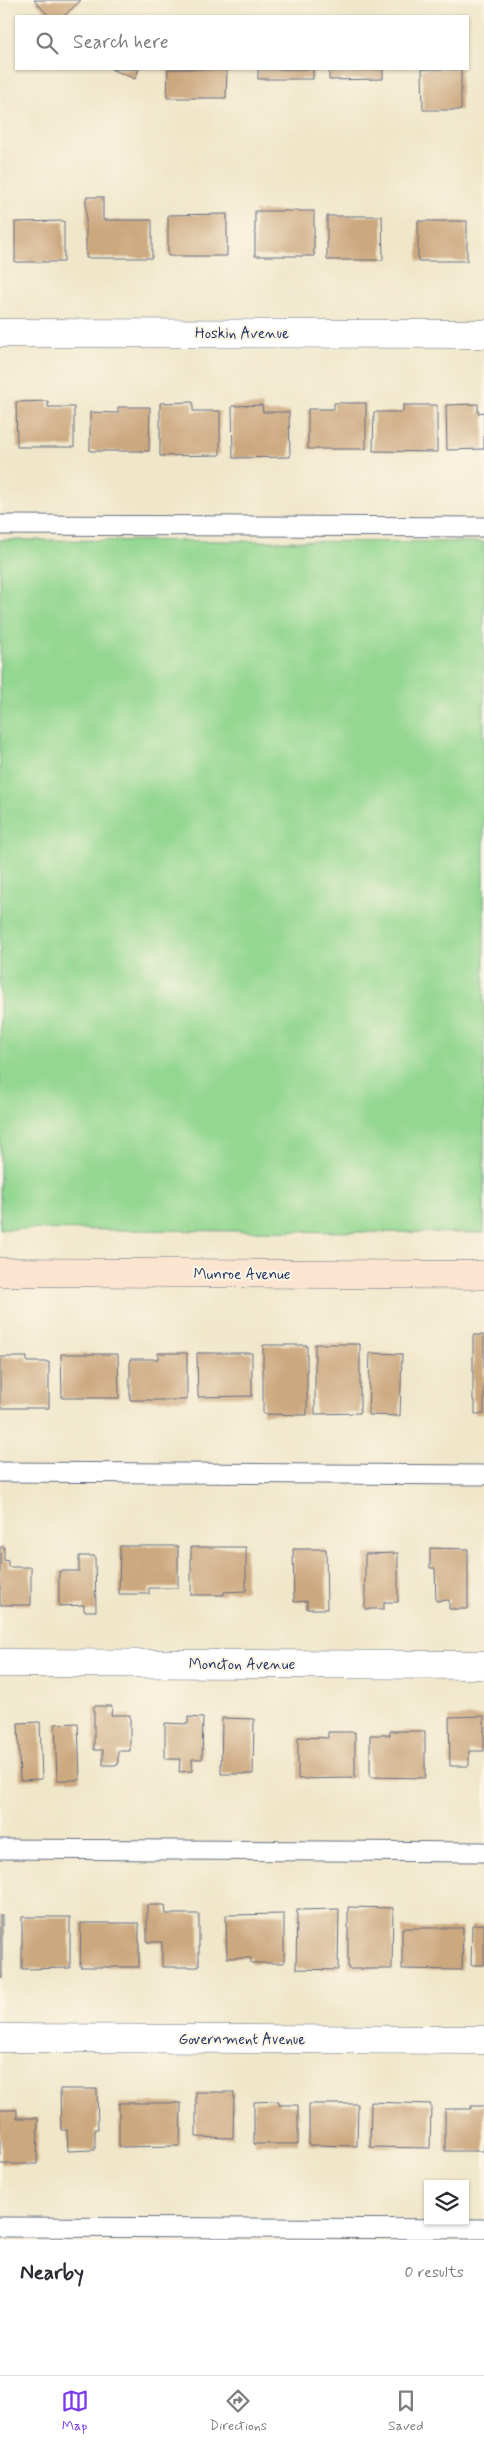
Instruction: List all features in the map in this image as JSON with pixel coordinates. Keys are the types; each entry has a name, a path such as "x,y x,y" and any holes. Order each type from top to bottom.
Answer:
{"street":[{"name":"Hoskin Avenue","path":"0,332 484,334"},
{"name":"Munroe Avenue","path":"0,1272 484,1275"},
{"name":"Moncton Avenue","path":"0,1663 484,1664"},
{"name":"Government Avenue","path":"0,2038 484,2040"}],"lane":[{"path":"0,525 484,527"},
{"path":"0,1472 484,1475"},
{"path":"0,1850 484,1852"},
{"path":"0,2227 484,2230"}],"green space":[{"path":"0,540 484,542 484,1233 0,1229"}],"building":[{"path":"34,0 81,0 65,15 48,15"},
{"path":"113,70 139,70 135,79"},
{"path":"168,70 227,70 226,98 167,98"},
{"path":"258,70 313,70 313,79 258,79"},
{"path":"329,70 383,70 383,79 329,80"},
{"path":"422,70 461,70 461,110 423,110"},
{"path":"86,197 103,197 103,220 152,220 152,258 86,258"},
{"path":"255,211 314,211 314,256 255,256"},
{"path":"227,214 227,256 168,256 168,215"},
{"path":"327,216 382,216 383,260 327,260"},
{"path":"64,221 64,262 15,262 15,222"},
{"path":"418,221 467,221 467,261 418,261"},
{"path":"48,401 48,407 74,407 74,447 17,447 16,402"},
{"path":"193,402 193,411 220,411 220,455 160,456 160,403"},
{"path":"334,403 366,403 366,449 308,449 308,409 334,409"},
{"path":"478,404 478,413 484,412 484,449 447,450 446,405"},
{"path":"262,405 263,412 289,412 290,457 233,458 232,406"},
{"path":"403,405 437,405 437,452 373,451 374,412 403,412"},
{"path":"118,407 150,407 149,451 90,451 90,412 118,413"},
{"path":"473,1335 484,1335 484,1414 475,1414 475,1401 473,1401"},
{"path":"315,1344 360,1344 360,1413 315,1414"},
{"path":"263,1345 307,1345 307,1415 263,1414"},
{"path":"158,1353 187,1353 187,1400 130,1400 130,1359 158,1359"},
{"path":"197,1353 252,1353 252,1396 198,1397"},
{"path":"370,1353 402,1354 400,1416 368,1415"},
{"path":"61,1354 118,1354 119,1398 62,1398"},
{"path":"0,1357 27,1357 27,1362 49,1362 49,1408 0,1408"},
{"path":"120,1546 178,1546 178,1588 149,1588 149,1594 119,1594"},
{"path":"0,1547 4,1547 4,1560 8,1561 8,1567 31,1567 31,1605 0,1605"},
{"path":"191,1547 246,1547 246,1591 224,1592 224,1595 191,1595"},
{"path":"430,1548 468,1549 468,1609 449,1609 449,1600 436,1601 435,1568 430,1568"},
{"path":"293,1549 326,1549 327,1609 307,1609 307,1601 294,1602"},
{"path":"398,1553 398,1602 384,1602 384,1609 365,1609 365,1554"},
{"path":"79,1556 95,1556 96,1611 84,1611 84,1605 59,1606 59,1571 79,1571"},
{"path":"94,1706 112,1706 111,1715 130,1715 130,1751 118,1751 118,1765 103,1765 103,1750 94,1750"},
{"path":"484,1716 484,1751 469,1751 469,1766 450,1766 449,1717"},
{"path":"188,1717 203,1718 202,1759 192,1759 192,1771 179,1772 180,1759 165,1759 165,1723 188,1724"},
{"path":"222,1718 254,1719 253,1774 221,1774"},
{"path":"40,1722 42,1779 20,1780 18,1723"},
{"path":"78,1723 80,1780 57,1780 55,1724"},
{"path":"390,1731 425,1731 425,1778 370,1777 370,1735 390,1735"},
{"path":"328,1732 355,1732 355,1778 298,1779 298,1737 328,1738"},
{"path":"147,1905 165,1905 166,1914 199,1914 199,1967 162,1967 162,1942 147,1942"},
{"path":"348,1907 393,1908 392,1969 348,1969"},
{"path":"339,1909 338,1970 296,1969 297,1910"},
{"path":"284,1914 284,1963 251,1963 251,1958 227,1958 226,1915"},
{"path":"0,1915 2,1915 2,1978 0,1978"},
{"path":"22,1917 70,1917 70,1968 22,1969"},
{"path":"81,1923 139,1923 139,1967 80,1967"},
{"path":"484,1924 484,1965 471,1965 472,1925"},
{"path":"402,1928 463,1928 462,1970 402,1969"},
{"path":"60,2089 97,2089 98,2129 95,2129 95,2150 68,2151 67,2130 61,2130"},
{"path":"196,2092 234,2092 233,2138 196,2137"},
{"path":"279,2101 279,2105 298,2105 298,2144 254,2144 254,2102"},
{"path":"371,2102 431,2104 430,2148 370,2147"},
{"path":"119,2103 181,2103 180,2146 119,2147"},
{"path":"309,2104 358,2104 357,2146 309,2145"},
{"path":"471,2106 484,2106 484,2151 445,2151 445,2109 471,2109"},
{"path":"0,2110 17,2110 17,2118 38,2118 37,2164 0,2164"}]}
